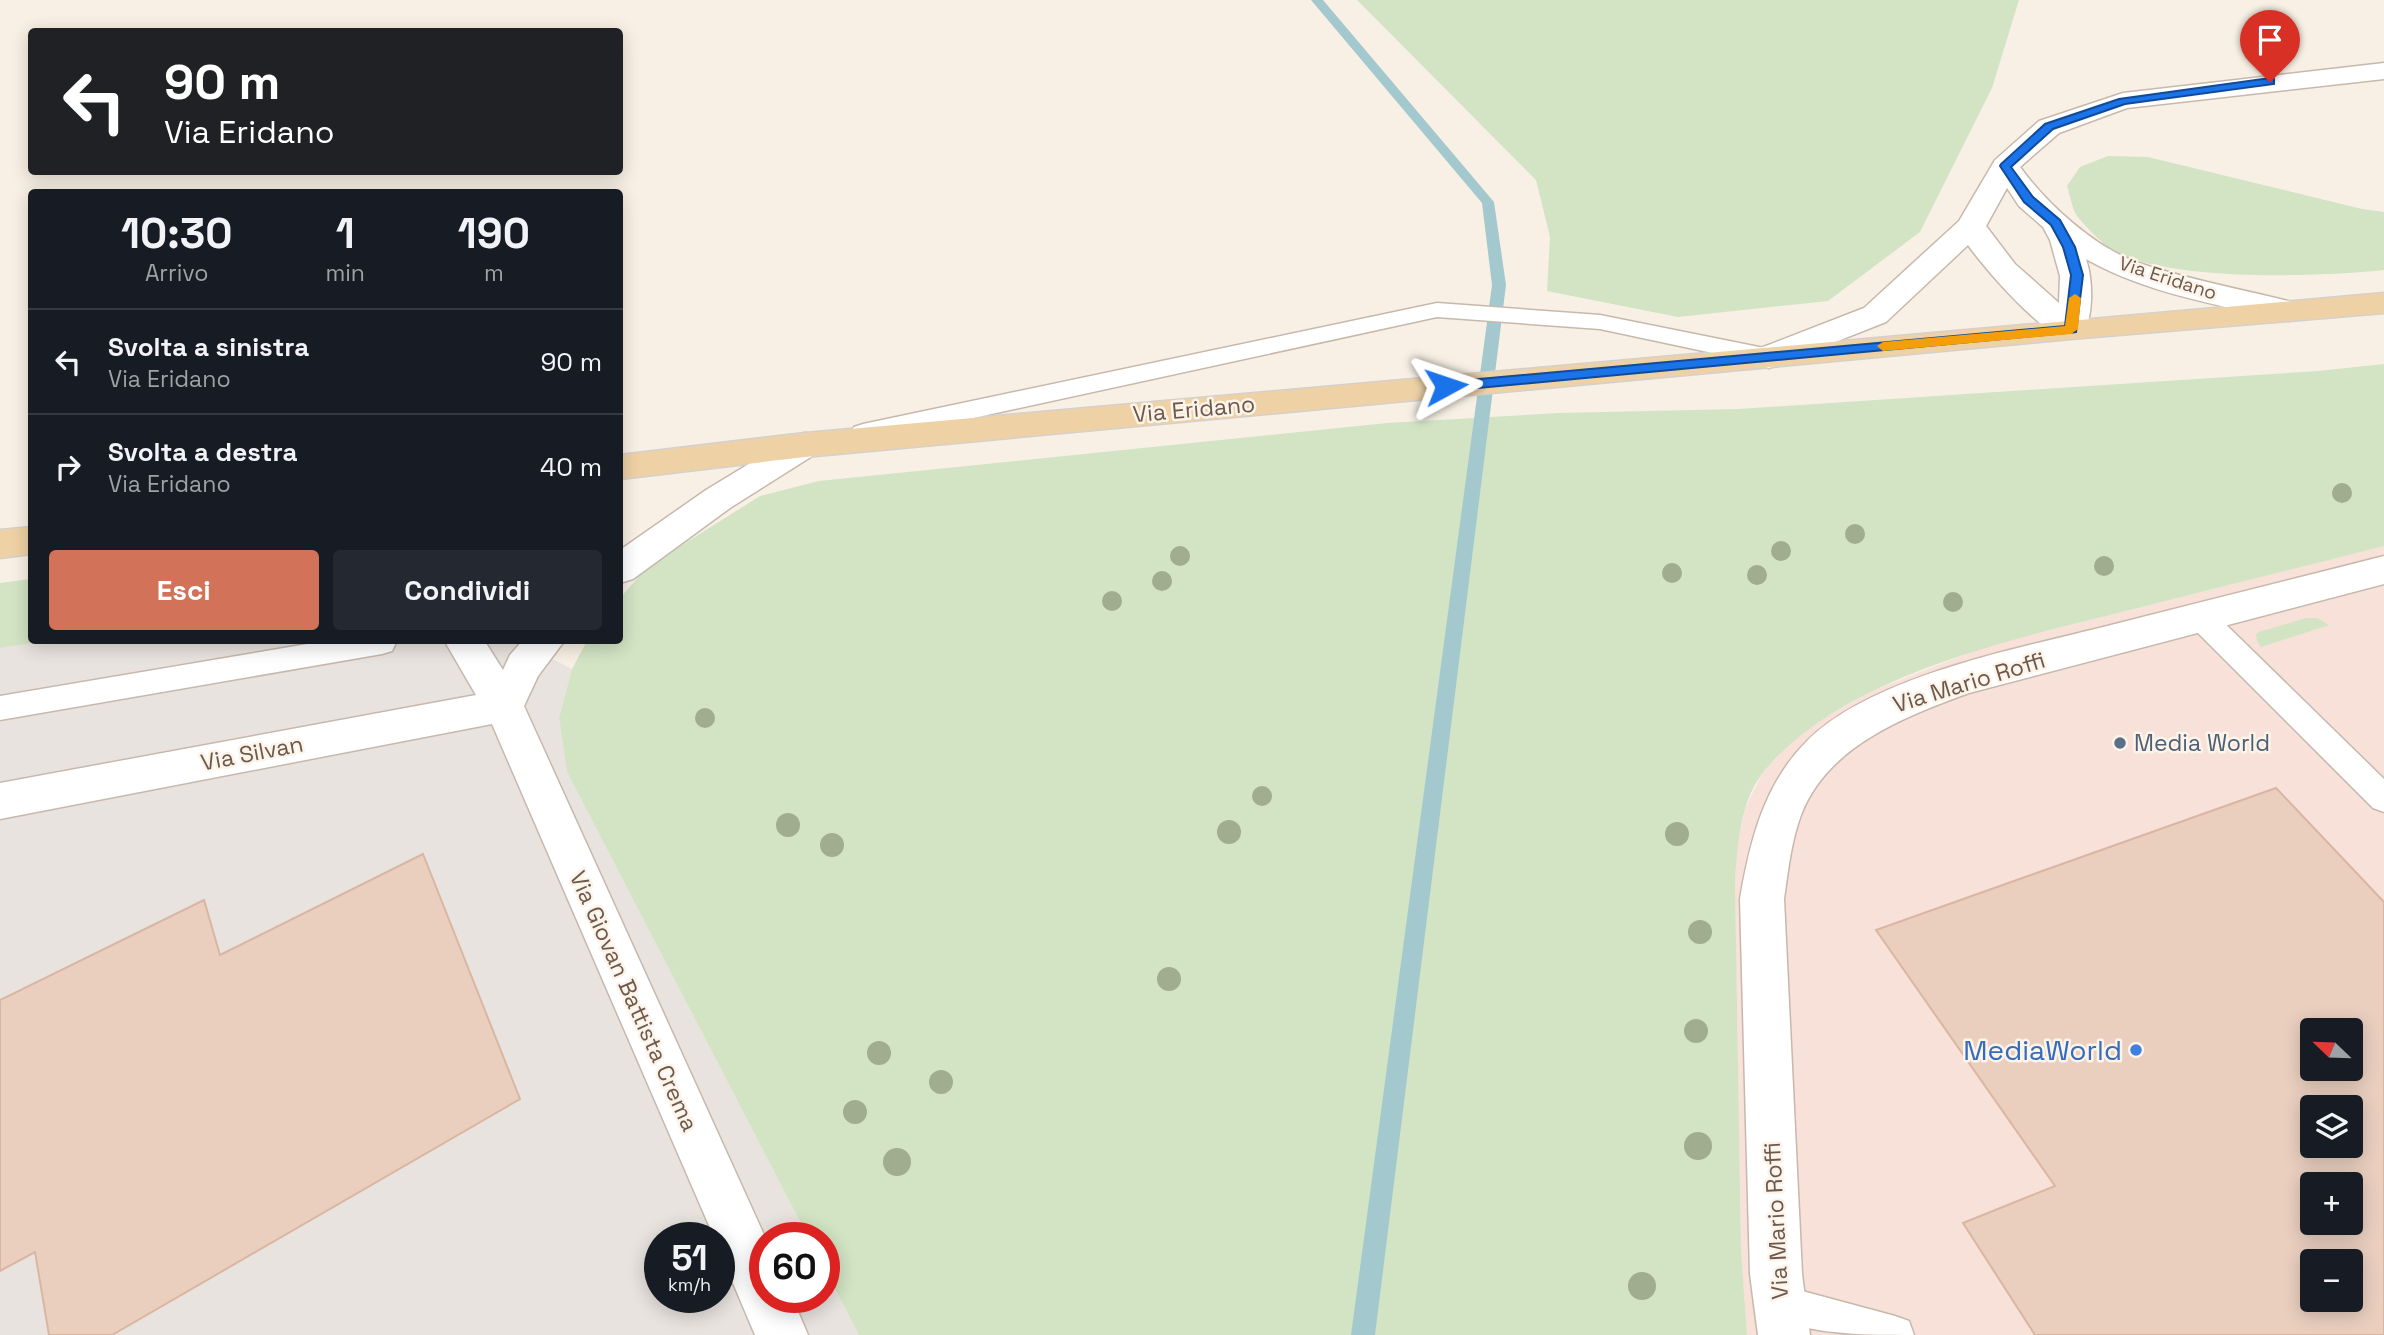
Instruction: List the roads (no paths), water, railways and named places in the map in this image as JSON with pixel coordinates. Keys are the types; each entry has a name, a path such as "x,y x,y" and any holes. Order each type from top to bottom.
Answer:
{"main road":[{"name":"Via Eridano","path":"623,467 805,445 2071,329 2384,303"},
{"path":"0,544 28,540"}],"street":[{"name":"Via Eridano","path":"1769,357 1875,315 1971,226 2005,166 2049,127 2123,101 2384,71"},
{"name":"Via Eridano","path":"2005,166 2029,200 2056,223 2082,244 2126,269 2289,312"},
{"name":"Via Eridano","path":"2056,223 2069,247 2077,275 2071,329"},
{"path":"1971,226 1989,257 2012,283 2071,329"},
{"path":"623,567 718,499 805,445"},
{"name":"Via Mario Roffi","path":"1782,1320 1776,1274 1762,899 1766,862 1774,828 1786,800 1816,757 1836,738 1882,709 1965,678 2384,570"},
{"name":"Via Giovan Battista Crema","path":"465,644 504,706 749,1260"},
{"path":"504,706 524,666 543,644"},
{"name":"Via Silvan","path":"0,801 504,706"},
{"name":"Via Giovan Battista Crema","path":"772,1313 782,1335"}],"lane":[{"path":"805,445 1437,310 1600,322 1769,357"},
{"path":"2200,617 2384,799"},
{"path":"0,708 376,644"},
{"path":"1782,1320 1895,1335"}],"waterway":[{"path":"1317,0 1488,202 1499,285 1363,1335"}],"place":[{"name":"Media World","path":"2120,743"},
{"name":"MediaWorld","path":"2136,1050"}]}
